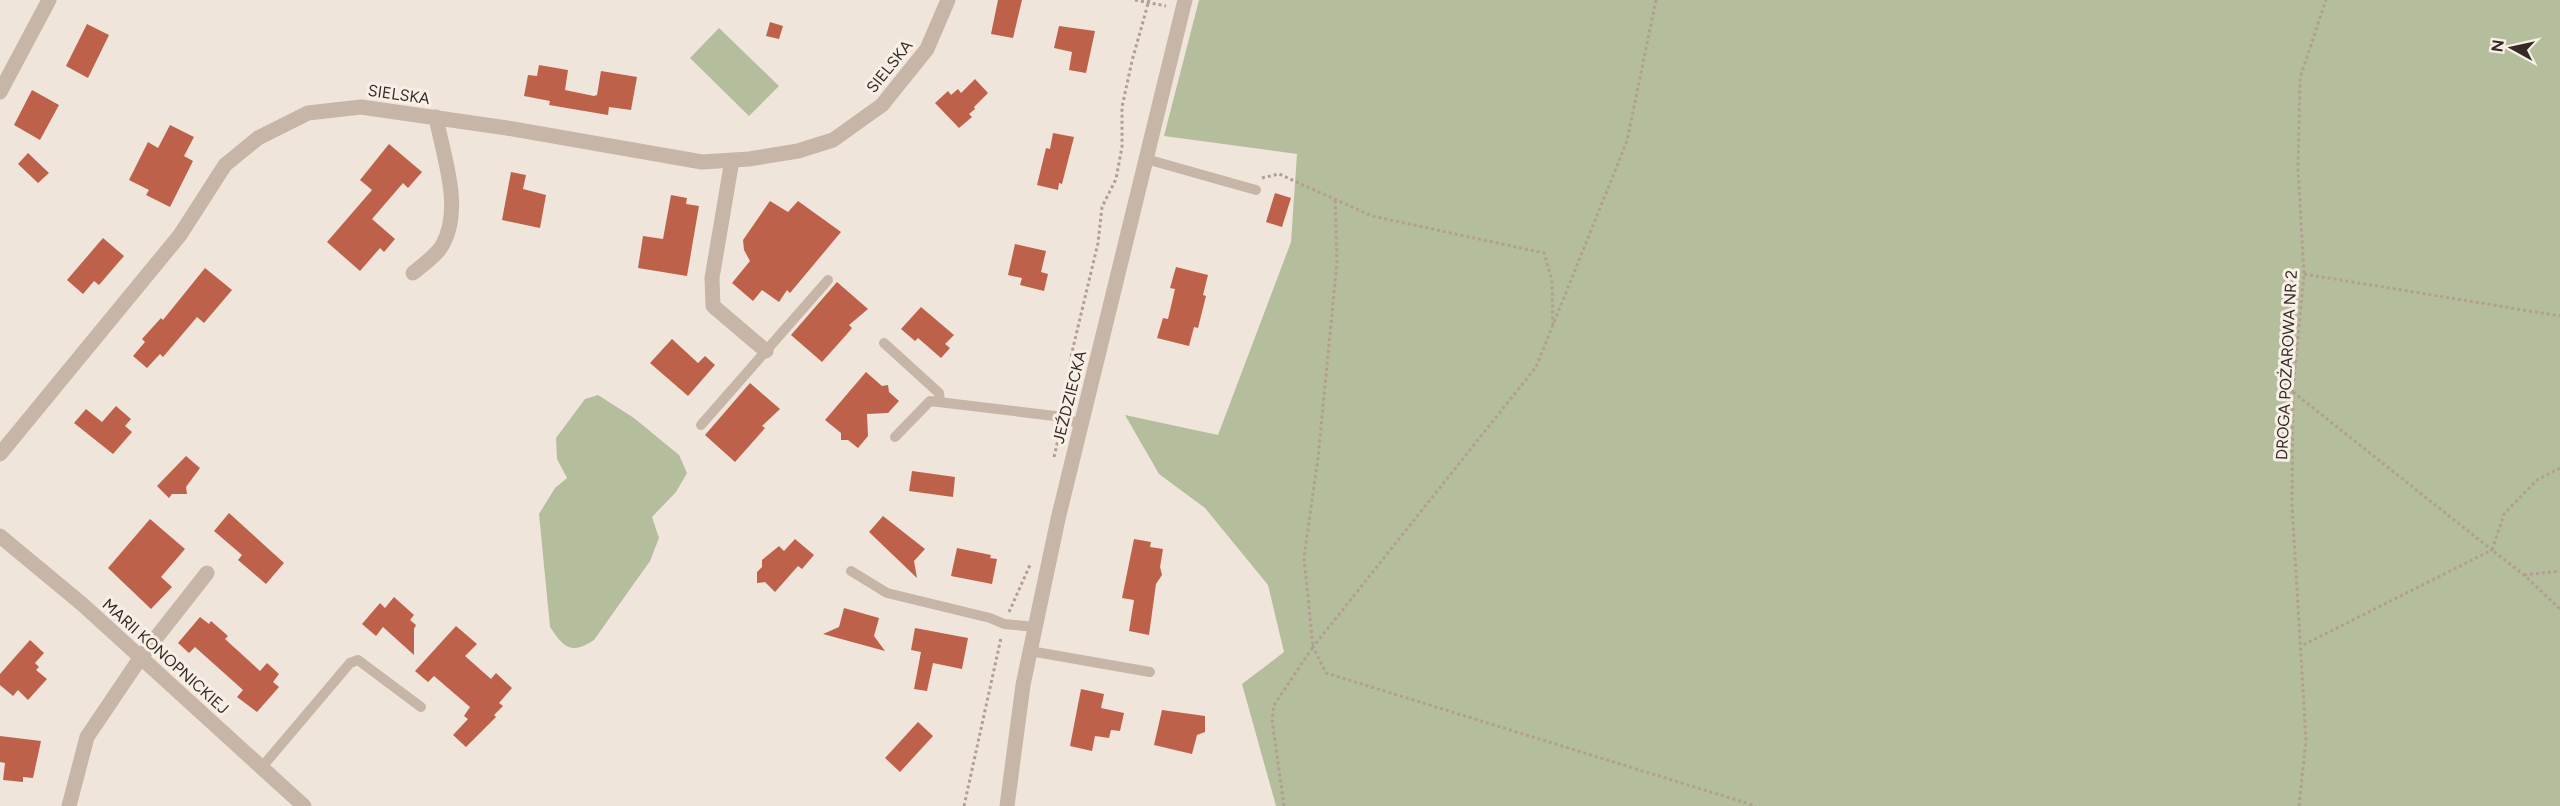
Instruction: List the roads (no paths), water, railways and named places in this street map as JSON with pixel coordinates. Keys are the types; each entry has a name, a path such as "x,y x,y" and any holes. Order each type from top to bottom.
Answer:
{"street":[{"path":"0,92 49,0"},
{"name":"SIELSKA","path":"0,454 180,236 225,165 258,138 308,113 361,106 702,162 798,151 833,140 882,105 927,49 948,0"},
{"name":"JEŹDZIECKA","path":"1007,806 1030,651 1184,4"},
{"path":"413,273 442,246 452,222 454,206 436,117"},
{"path":"732,160 712,278 713,306 766,351"},
{"name":"MARII KONOPNICKIEJ","path":"0,536 141,657 304,806"},
{"path":"69,806 87,736 141,657 207,573"}],"lane":[{"path":"1146,159 1256,190"},
{"path":"701,425 828,280"},
{"path":"884,343 939,393 940,401"},
{"path":"895,437 930,401 1063,417 1082,425"},
{"path":"851,571 887,593 990,618 1004,624 1036,627"},
{"path":"1030,651 1150,672"},
{"path":"262,767 350,663 358,660 421,707"}]}
